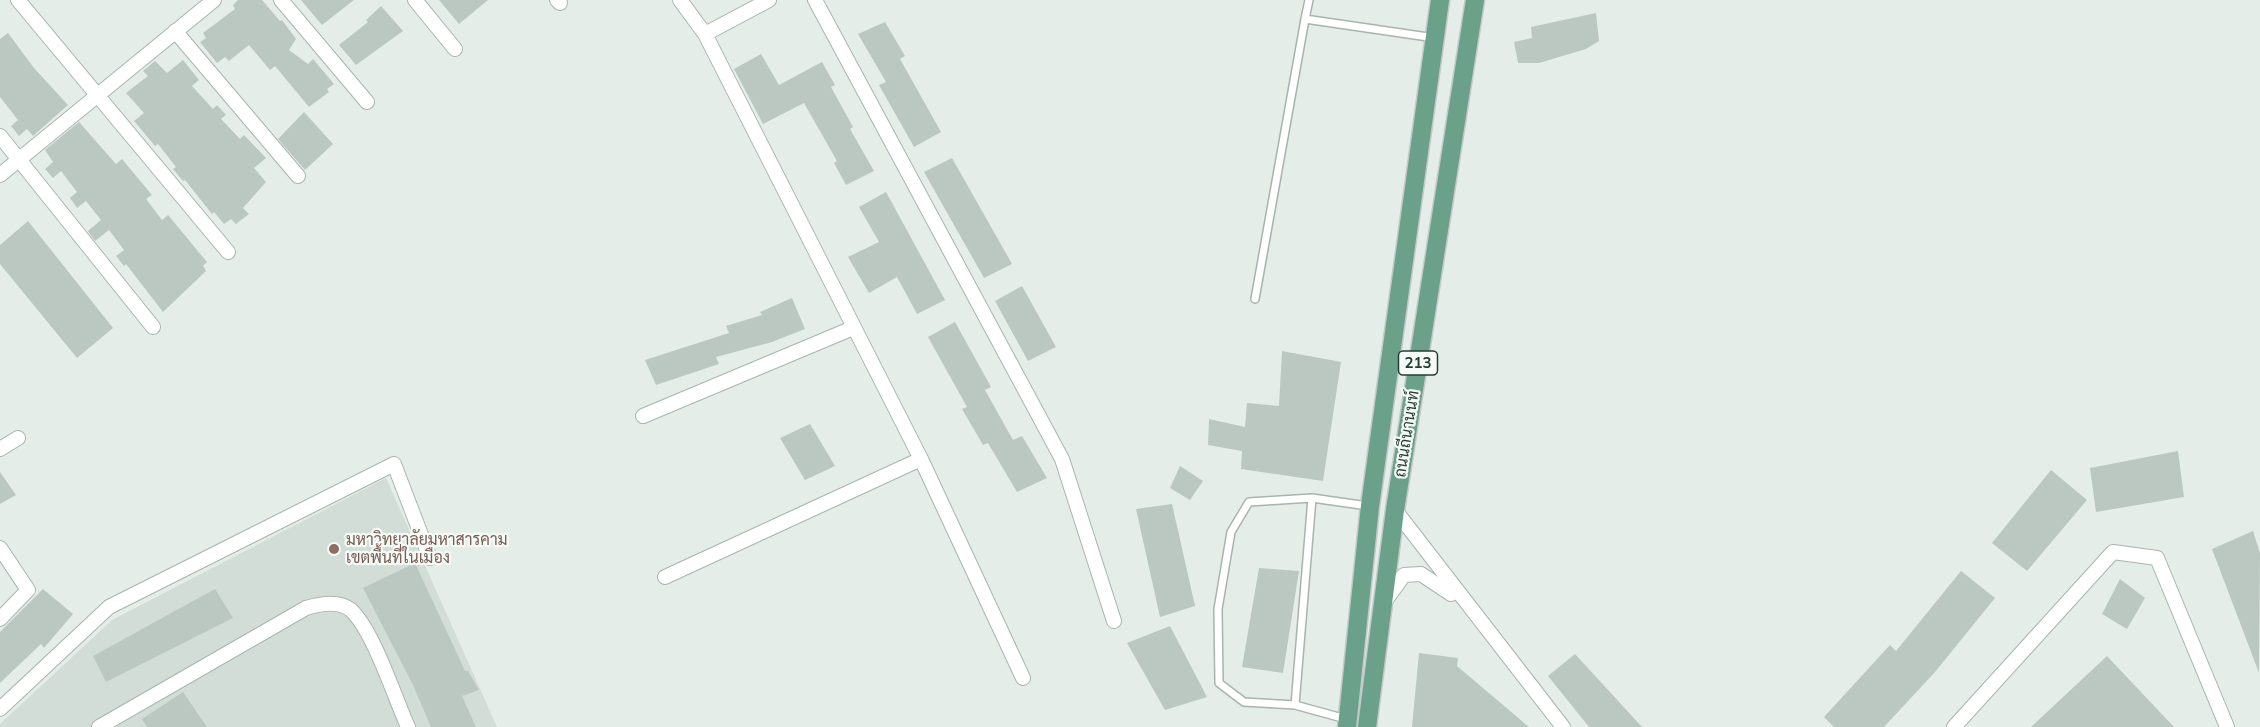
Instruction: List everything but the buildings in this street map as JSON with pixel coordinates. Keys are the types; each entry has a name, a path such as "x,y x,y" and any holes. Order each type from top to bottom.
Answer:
{"main road":[{"name":"ถนนถีนานนท์","path":"1348,723 1370,506 1440,0"},
{"name":"ถนนถีนานนท์","path":"1367,727 1380,609 1475,0"}],"street":[{"path":"18,0 98,93 228,252"},
{"path":"0,175 214,0"},
{"path":"281,0 367,102"},
{"path":"415,0 455,49"},
{"path":"680,0 705,34 921,459 1023,678"},
{"path":"705,34 769,0"},
{"path":"815,0 1062,459 1114,621"},
{"path":"175,31 298,177"},
{"path":"0,136 153,327"},
{"path":"643,416 853,328"},
{"path":"0,449 18,438"},
{"path":"665,577 921,459"},
{"path":"0,709 109,607 394,464 430,558"},
{"path":"1395,510 1563,727"},
{"path":"0,548 28,590 0,619"},
{"path":"1954,727 2113,552 2157,558 2227,727"},
{"path":"1380,609 1404,575 1420,574 1441,585 1473,613"},
{"path":"99,727 306,608 324,603 349,609 366,630 408,727"}],"lane":[{"path":"1255,299 1309,0"},
{"path":"1305,19 1435,38"},
{"path":"1348,723 1295,705 1245,702 1219,683 1218,609 1231,532 1249,502 1312,498 1370,506"},
{"path":"1295,705 1312,498"}],"shaded area":[{"name":"มหาวิทยาลัยมหาสารคาม เขตพื้นที่ในเมือง","path":"386,478 497,727 0,727 0,724 112,620"}],"place":[{"name":"มหาวิทยาลัยมหาสารคาม เขตพื้นที่ในเมือง","path":"334,549"}]}
